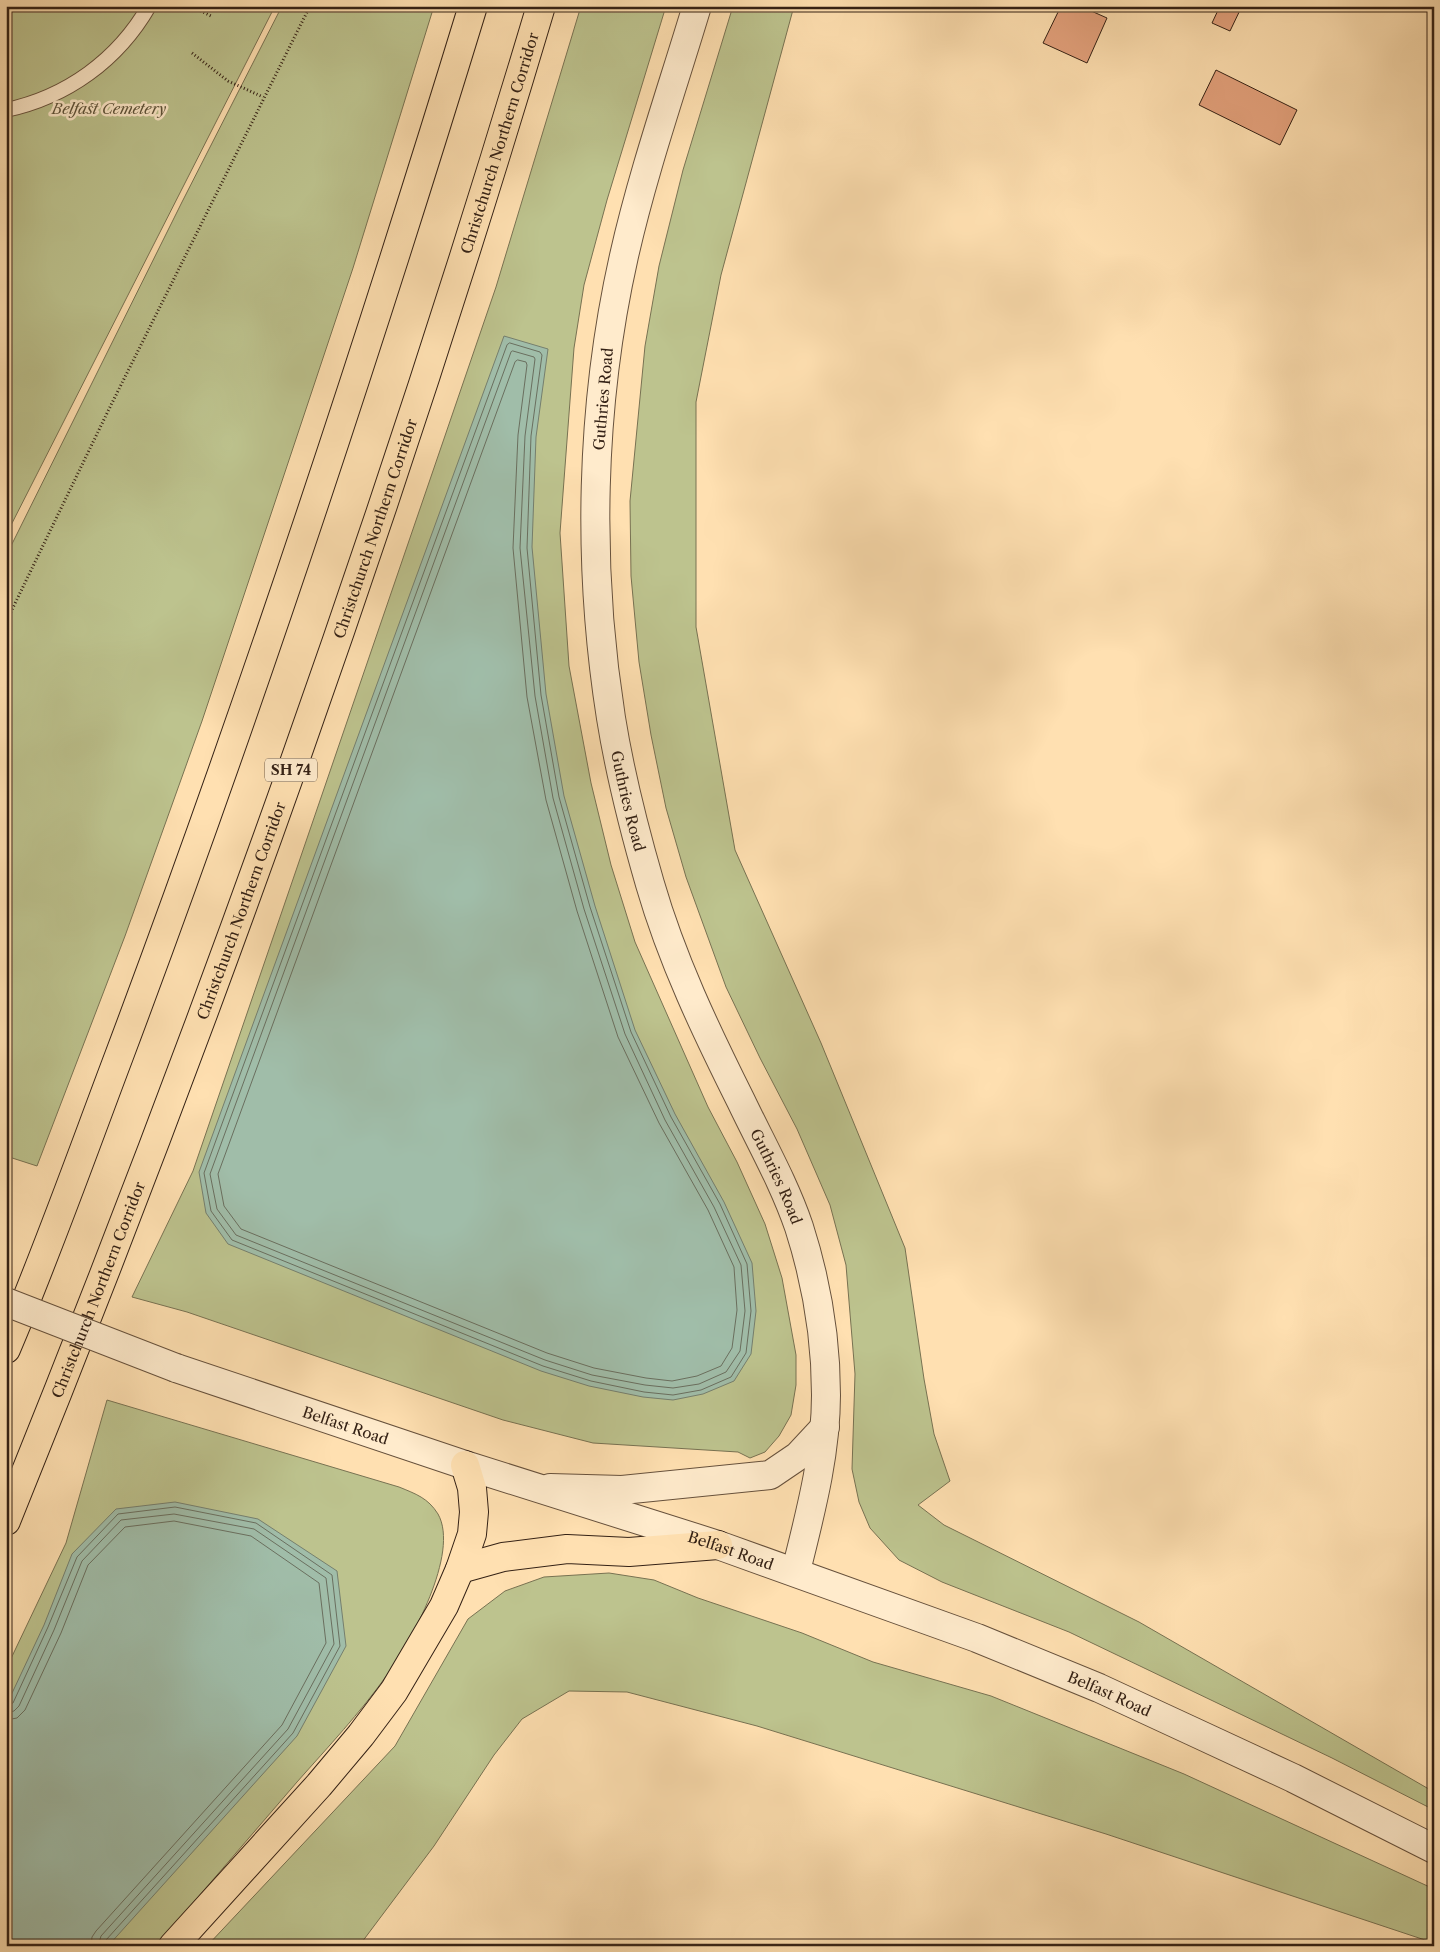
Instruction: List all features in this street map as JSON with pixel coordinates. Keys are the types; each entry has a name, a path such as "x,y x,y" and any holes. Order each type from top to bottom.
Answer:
{"highway":[{"path":"6,1349 141,996 275,622 398,252 473,6"},
{"name":"Christchurch Northern Corridor","path":"6,1521 117,1244 180,1080 270,828 401,453 463,262 541,6"},
{"path":"173,1946 319,1785 361,1735 394,1691 444,1606 460,1569 472,1534 474,1512 472,1488 465,1465"},
{"path":"460,1569 503,1557 567,1550 629,1552 718,1544"}],"street":[{"name":"Guthries Road","path":"697,6 638,196 623,260 611,325 603,388 596,489 597,584 611,721 621,771 651,888 680,971 710,1038 782,1184 799,1228 817,1299 825,1375 824,1427 816,1485 796,1572"},
{"name":"Belfast Road","path":"6,1302 176,1368 534,1488 718,1544 977,1638 1099,1688 1292,1778 1434,1849"},
{"path":"534,1488 622,1490 770,1475 798,1456 824,1427"}],"lane":[{"path":"6,110 31,105 75,84 114,53 139,24 149,6"}],"path":[{"path":"191,6 211,16"},
{"path":"6,622 310,6"},
{"path":"192,53 228,81 264,98"},
{"path":"6,1161 8,1180 6,1195"}],"green space":[{"name":"Belfast Cemetery","path":"6,6 275,6 6,535"},
{"path":"282,6 434,6 353,268 202,721 125,936 37,1166 6,1156 6,556"},
{"path":"581,6 666,6 607,200 584,285 574,348 560,533 569,666 591,783 611,865 635,942 708,1107 737,1162 765,1224 782,1278 796,1355 796,1385 791,1415 779,1436 765,1452 750,1458 738,1452 593,1443 503,1420 187,1312 132,1297 193,1171 496,287"},
{"path":"733,6 794,6 721,275 696,402 696,627 735,850 821,1043 905,1248 934,1434 950,1481 918,1505 944,1525 1139,1622 1434,1792 1434,1810 1332,1758 1069,1632 942,1582 899,1560 870,1528 859,1502 852,1469 855,1374 846,1265 830,1205 797,1129 726,987 686,877 666,808 651,735 639,662 631,576 630,501 645,346 659,266 683,170"},
{"path":"107,1400 411,1492 426,1500 438,1514 443,1531 443,1551 430,1597 408,1641 387,1675 343,1730 156,1946 6,1946 6,1669 66,1543"},
{"path":"609,1573 654,1580 698,1598 802,1633 873,1662 991,1696 1184,1774 1434,1889 1434,1943 1106,1834 757,1726 627,1692 569,1691 522,1719 494,1755 434,1846 359,1946 207,1946 395,1746 468,1619 505,1591 544,1577"}],"water":[{"path":"504,336 548,349 536,437 532,547 546,694 564,796 595,906 635,1030 675,1114 724,1202 752,1263 756,1311 751,1354 734,1381 703,1394 673,1400 643,1397 589,1386 541,1371 228,1244 206,1213 199,1172"},
{"path":"175,1502 258,1519 337,1571 346,1646 297,1736 108,1946 6,1946 6,1706 44,1625 72,1554 116,1509"}],"building":[{"path":"1061,6 1080,6 1107,18 1087,63 1043,43"},
{"path":"1220,6 1242,6 1230,31 1212,23"},
{"path":"1216,70 1297,110 1280,145 1199,105"}]}
